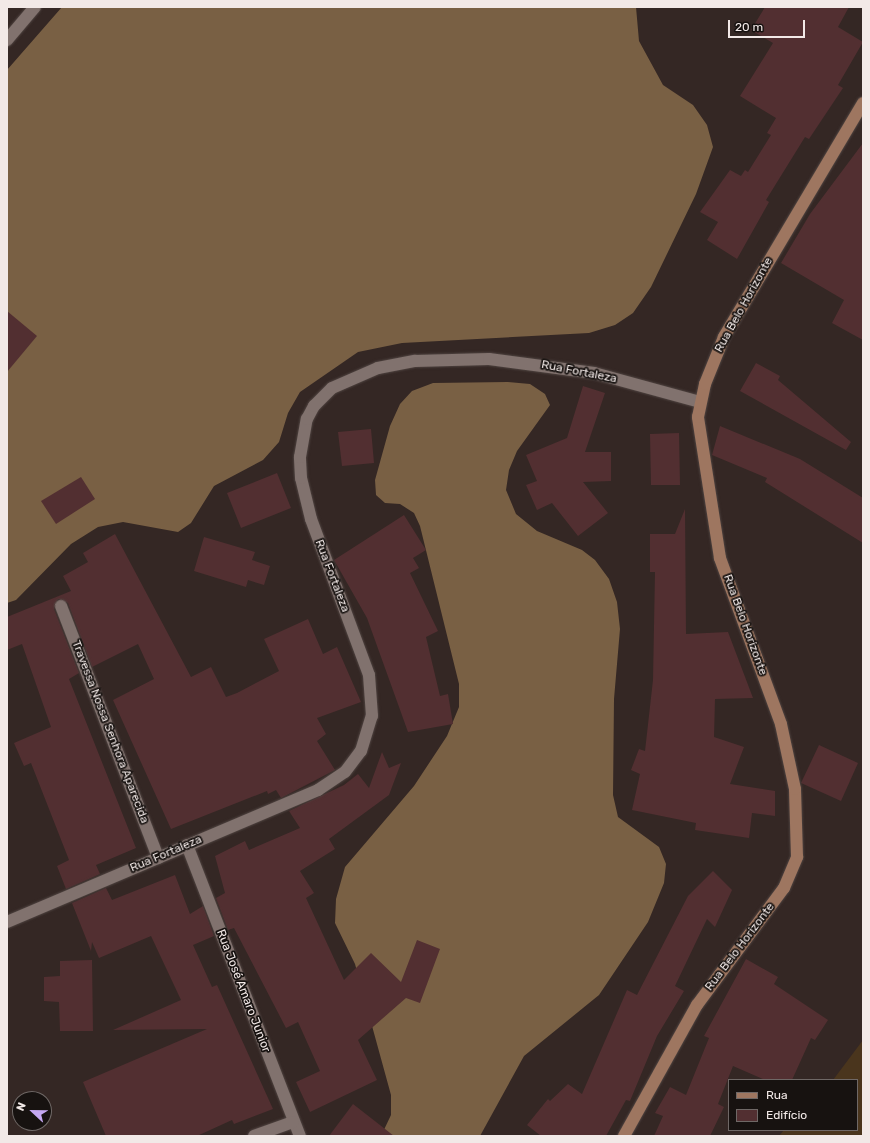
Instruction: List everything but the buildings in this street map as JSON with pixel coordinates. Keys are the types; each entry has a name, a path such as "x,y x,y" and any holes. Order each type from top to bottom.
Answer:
{"street":[{"path":"7,40 35,7"},
{"name":"Rua Belo Horizonte","path":"624,1136 697,1005 784,888 794,867 799,844 795,789 781,724 718,551 701,447 700,402 724,337 863,104"},
{"name":"Rua Fortaleza","path":"7,922 158,858 334,780 354,762 370,728 373,705 370,675 311,519 301,478 302,439 307,419 322,396 350,378 378,368 450,358 530,362 594,373 700,402"},
{"name":"Travessa Nossa Senhora Aparecida","path":"61,606 158,858"},
{"name":"Rua José Amaro Junior","path":"187,845 293,1122 300,1136"},
{"path":"254,1136 293,1122"}],"shaded area":[{"path":"62,7 636,7 639,41 663,85 693,105 707,125 713,147 696,194 651,287 633,313 615,325 589,333 402,343 358,352 300,392 288,413 279,442 263,460 214,486 191,523 178,532 123,522 98,527 71,544 16,600 7,603 7,70"},
{"path":"508,382 530,384 545,394 550,405 517,451 509,470 506,490 516,514 537,531 582,550 595,560 609,579 617,602 620,629 614,699 613,795 618,817 659,847 666,864 664,883 648,922 599,995 524,1056 480,1136 381,1136 391,1115 391,1095 355,964 335,923 336,899 345,867 414,786 447,736 459,707 459,684 420,526 414,513 400,504 385,503 376,495 375,480 390,426 400,404 412,391 433,383"},
{"path":"863,1040 863,1136 779,1136 783,1131 858,1131 858,1079 834,1079"}]}
